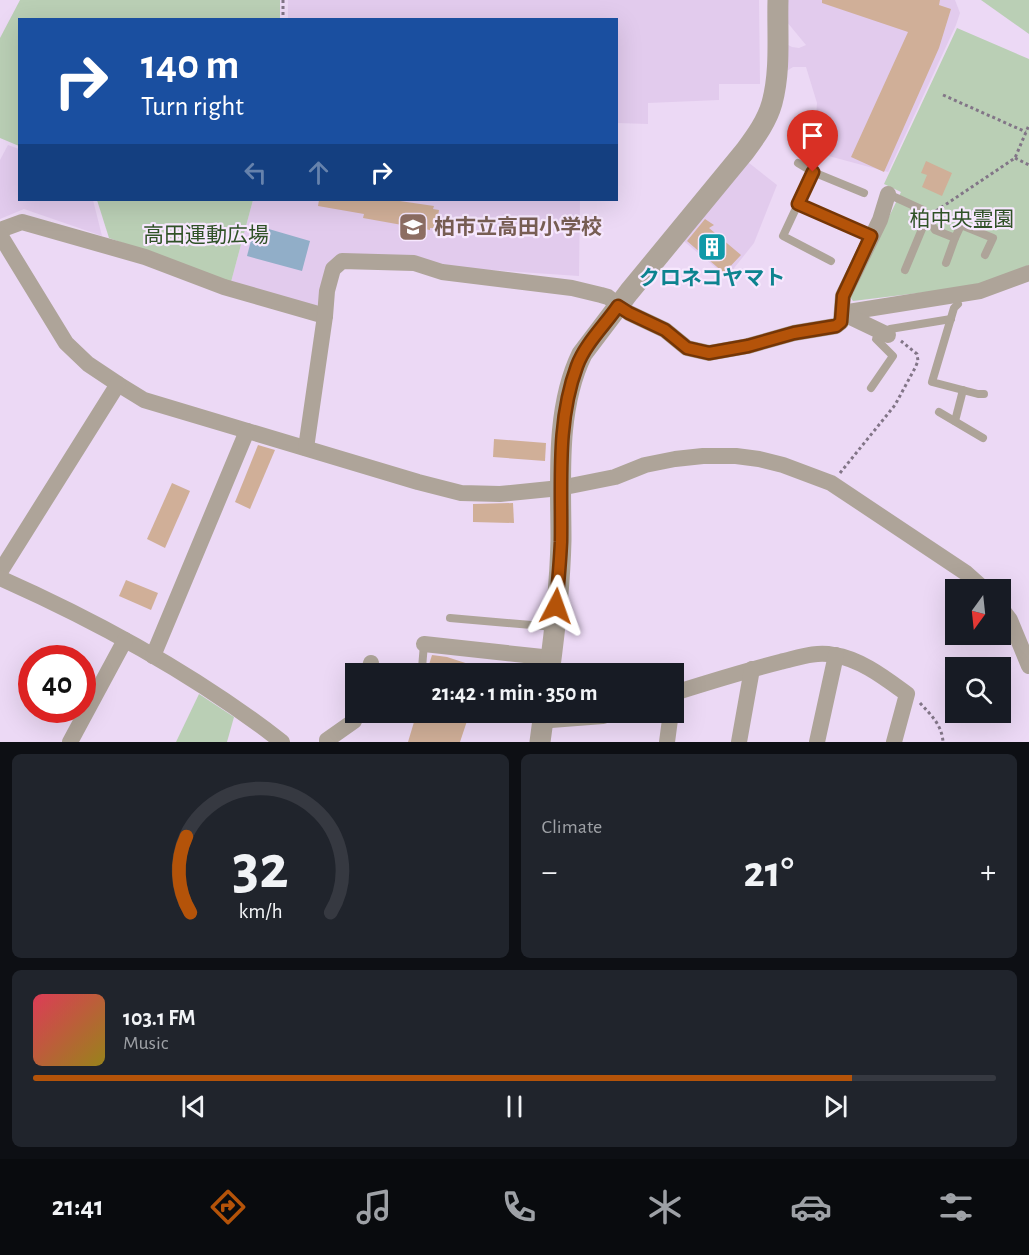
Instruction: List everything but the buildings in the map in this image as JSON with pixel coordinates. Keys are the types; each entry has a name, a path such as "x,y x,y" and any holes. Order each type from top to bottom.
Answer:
{"street":[{"path":"550,663 561,542 560,488 567,400 577,366 582,354 618,306 762,128 772,104 776,83 778,0"},
{"path":"306,448 327,291 333,269 342,261 414,263 442,273 572,288 608,297 629,313 665,330 687,348 709,353 748,346 794,333 836,326 841,322 843,296 880,220 888,194"},
{"path":"0,230 22,222 145,257 224,287 325,316"},
{"path":"0,236 66,343 88,364 144,400 461,493 500,494 560,488 615,477 645,465 703,456 759,459 783,465 831,483 973,579"},
{"path":"842,313 980,291 1029,273"},
{"path":"842,313 884,333"},
{"path":"0,572 118,384"},
{"path":"153,656 247,431"},
{"path":"0,578 153,656 216,695 282,742"},
{"path":"1011,622 1029,666"},
{"path":"70,742 125,640"},
{"path":"424,644 533,663"},
{"path":"684,690 752,669 817,653 836,655 848,658 882,676 907,694 894,742"},
{"path":"817,742 836,655"},
{"path":"739,742 752,669"},
{"path":"327,742 351,723"},
{"path":"540,742 543,723"},
{"path":"668,742 670,723"}],"lane":[{"path":"798,163 813,172 864,193"},
{"path":"813,172 783,236 831,261"},
{"path":"888,194 923,210 935,230 955,238"},
{"path":"798,204 871,236"},
{"path":"905,270 927,217"},
{"path":"946,263 961,225 993,238 985,255"},
{"path":"958,304 951,319 933,382 984,394"},
{"path":"871,388 893,356 876,339 890,329 951,319"},
{"path":"955,421 963,390"},
{"path":"939,412 984,438"},
{"path":"450,618 555,627"},
{"path":"422,663 424,644"}],"path":[{"path":"283,0 283,18"},
{"path":"943,95 1026,132"},
{"path":"927,217 1015,158 1029,126"},
{"path":"1015,158 1029,165"},
{"path":"831,483 895,405 918,361 910,347 884,333"},
{"path":"907,694 915,698 935,718 943,742"}],"shaded area":[{"path":"288,0 759,0 760,84 719,84 719,100 648,103 648,124 618,123 618,18 288,18"},
{"path":"788,0 955,0 960,13 956,25 888,172 799,148 810,134 816,117 817,103 806,67 793,67 782,74 788,45 799,48 806,45 787,22"},
{"path":"8,145 18,149 18,201 93,201 102,236 24,209 0,219 0,160"},
{"path":"744,159 777,185 754,243 727,277 680,238"},
{"name":"柏市立高田小学校","path":"253,201 580,201 579,276 446,267 344,254 319,305 312,308 231,282"}],"green space":[{"path":"20,0 280,0 280,18 18,18 18,146 0,138 0,38"},
{"path":"981,0 1029,0 1029,34"},
{"name":"柏中央霊園","path":"957,28 1029,59 1029,265 976,286 853,301 850,297 901,192 884,184"},
{"name":"高田運動広場","path":"97,201 253,201 231,282 109,238"},
{"path":"199,694 234,717 227,742 176,742"}],"water":[{"path":"255,225 310,241 302,271 247,256"}],"place":[{"name":"柏市立高田小学校","path":"413,227"},
{"name":"クロネコヤマト","path":"712,247"}],"route":[{"path":"556,606 561,542 560,467 567,400 582,354 618,306 665,330 687,348 709,353 748,346 794,333 836,326 841,322 843,296 871,236 798,204 813,172"}]}
